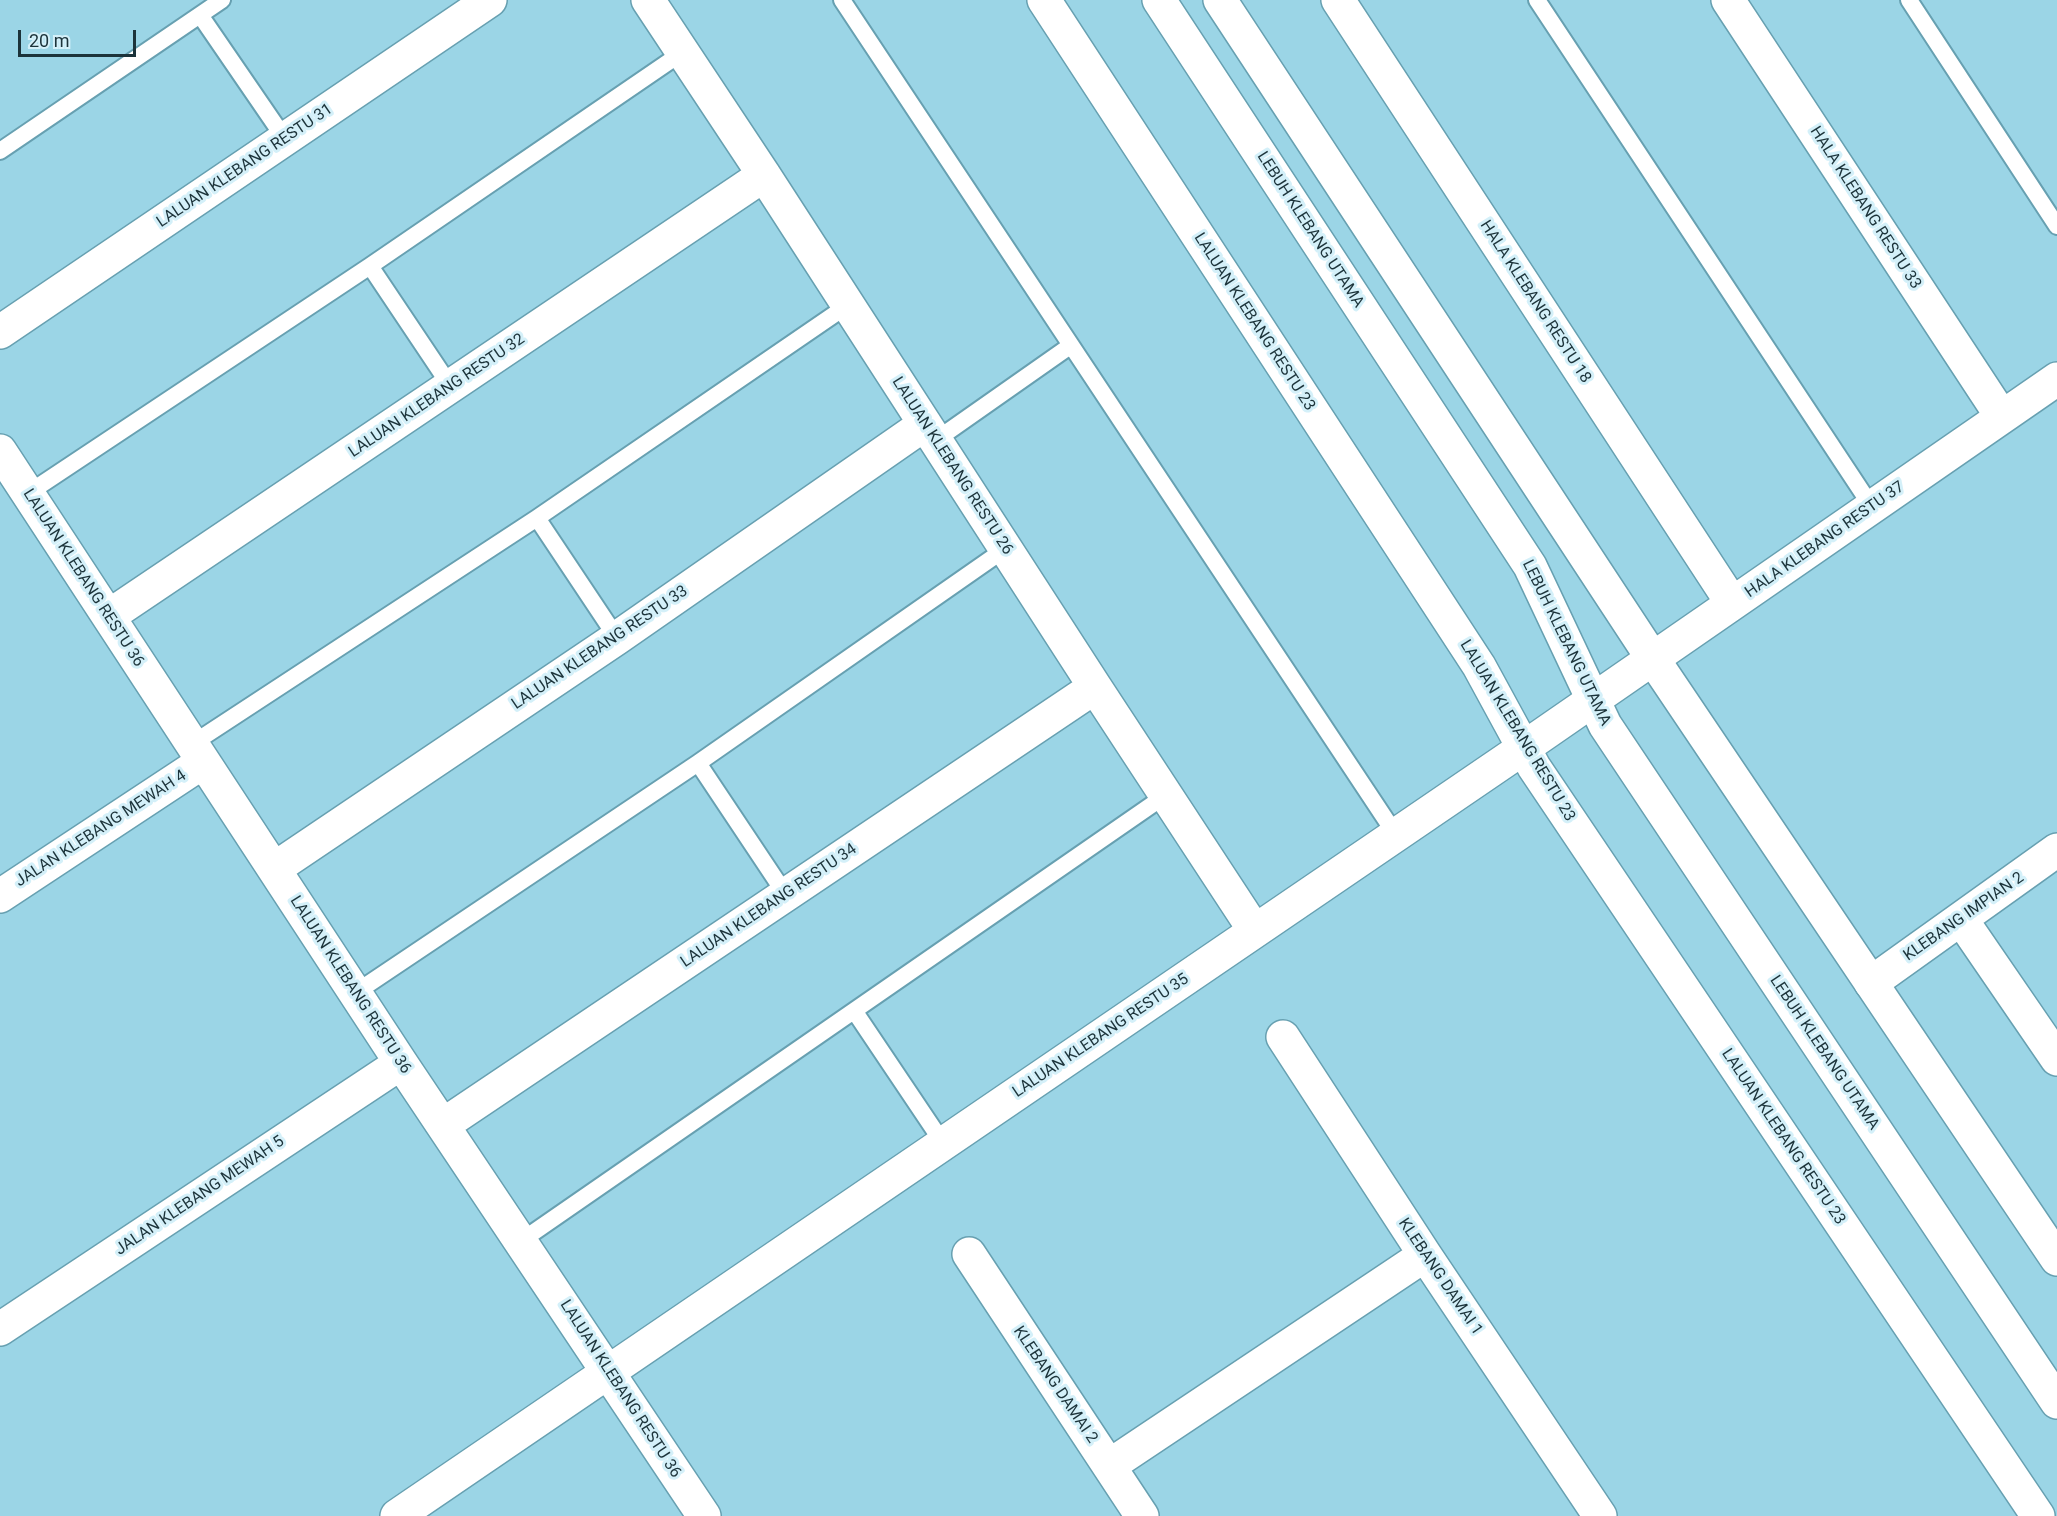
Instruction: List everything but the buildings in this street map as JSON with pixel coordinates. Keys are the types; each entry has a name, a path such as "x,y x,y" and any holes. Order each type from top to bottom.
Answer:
{"street":[{"name":"LALUAN KLEBANG RESTU 31","path":"0,332 490,0"},
{"name":"LALUAN KLEBANG RESTU 26","path":"648,0 1255,931"},
{"name":"LALUAN KLEBANG RESTU 23","path":"1044,0 1479,666 1534,767 2038,1516"},
{"name":"LEBUH KLEBANG UTAMA","path":"1159,0 1524,557 1605,725 2057,1402"},
{"path":"1220,0 1653,659 2057,1259"},
{"name":"HALA KLEBANG RESTU 18","path":"1338,0 1732,603"},
{"name":"HALA KLEBANG RESTU 33","path":"1728,0 2002,417"},
{"name":"LALUAN KLEBANG RESTU 32","path":"109,616 764,175"},
{"name":"HALA KLEBANG RESTU 37","path":"1592,700 2057,379"},
{"name":"LALUAN KLEBANG RESTU 33","path":"273,869 617,638 931,432"},
{"name":"LALUAN KLEBANG RESTU 36","path":"1,455 401,1063 704,1516"},
{"name":"LALUAN KLEBANG RESTU 34","path":"443,1125 1095,687"},
{"name":"LALUAN KLEBANG RESTU 35","path":"397,1516 1592,700"},
{"name":"JALAN KLEBANG MEWAH 4","path":"0,896 197,753"},
{"name":"KLEBANG IMPIAN 2","path":"1871,983 2057,850"},
{"path":"1961,919 2057,1059"},
{"name":"KLEBANG DAMAI 1","path":"1283,1037 1425,1255 1600,1516"},
{"name":"JALAN KLEBANG MEWAH 5","path":"0,1329 401,1063"},
{"name":"KLEBANG DAMAI 2","path":"969,1254 1142,1516"},
{"path":"1109,1466 1425,1255"}],"lane":[{"path":"0,151 222,0"},
{"path":"842,0 1395,835"},
{"path":"1537,0 1872,507"},
{"path":"1909,0 2057,226"},
{"path":"200,15 285,139"},
{"path":"27,494 370,266 683,52"},
{"path":"370,266 451,387"},
{"path":"197,753 848,305"},
{"path":"931,432 1070,346"},
{"path":"537,518 617,638"},
{"path":"356,993 698,763 1005,549"},
{"path":"698,763 786,895"},
{"path":"521,1241 1166,795"},
{"path":"855,1012 944,1143"}]}
